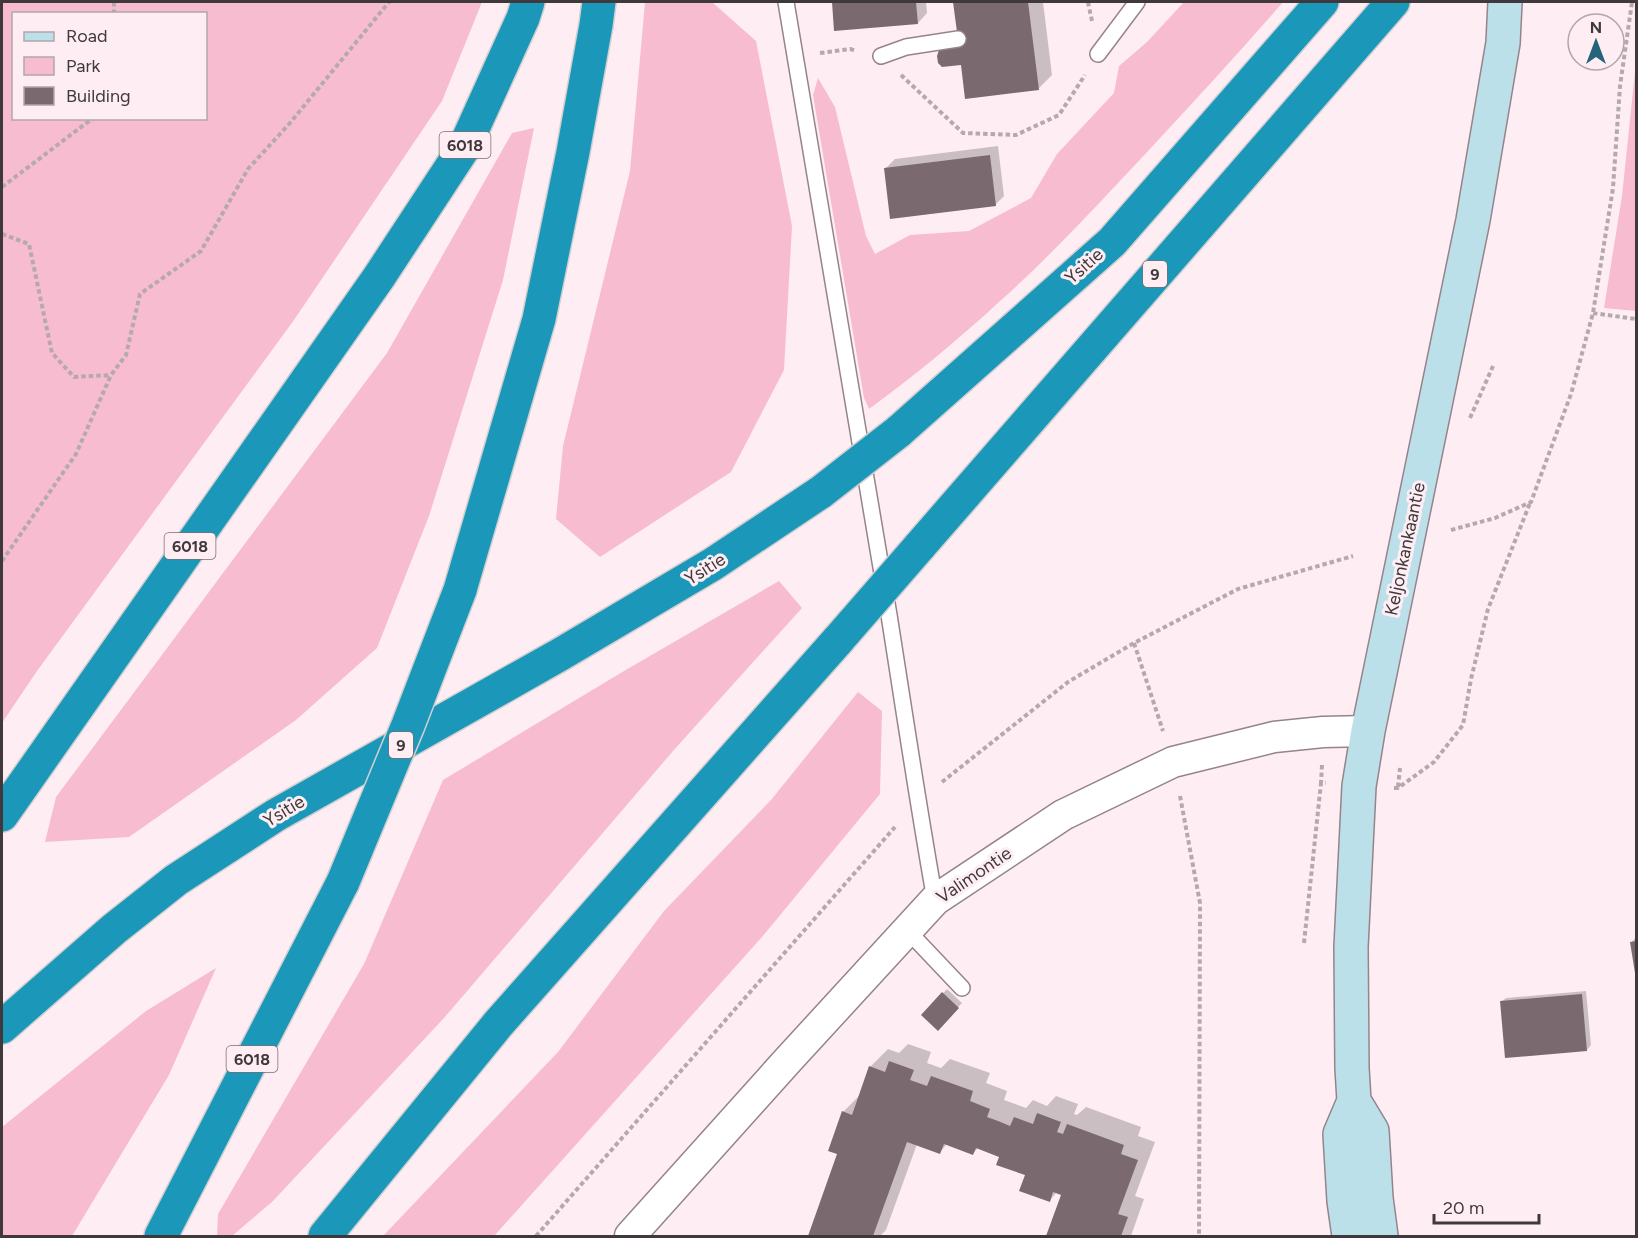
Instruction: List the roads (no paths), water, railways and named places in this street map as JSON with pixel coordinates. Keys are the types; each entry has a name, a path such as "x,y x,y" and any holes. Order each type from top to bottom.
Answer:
{"highway":[{"name":"6018","path":"2,815 379,277 465,146 523,18 528,2"},
{"name":"6018","path":"161,1236 343,882 460,590 539,320 573,152 599,2"},
{"name":"Ysitie","path":"2,1027 114,929 167,887 276,815 551,660 713,564 821,492 898,432 1112,242 1322,2"},
{"name":"9","path":"326,1236 498,1024 839,639 1393,2"}],"main road":[{"name":"Keljonkankaantie","path":"1349,1236 1344,1201 1340,1134 1354,1101 1351,947 1359,786 1368,731 1473,220 1503,43 1505,2"},
{"name":"Keljonkankaantie","path":"1354,1101 1372,1131 1381,1236"}],"street":[{"name":"Valimontie","path":"630,1236 935,900 1063,815 1173,762 1274,737 1323,732 1368,731"}],"lane":[{"path":"786,2 888,605 935,900"},
{"path":"1098,54 1137,2"},
{"path":"881,56 906,47 958,39"},
{"path":"907,930 962,988"}]}
